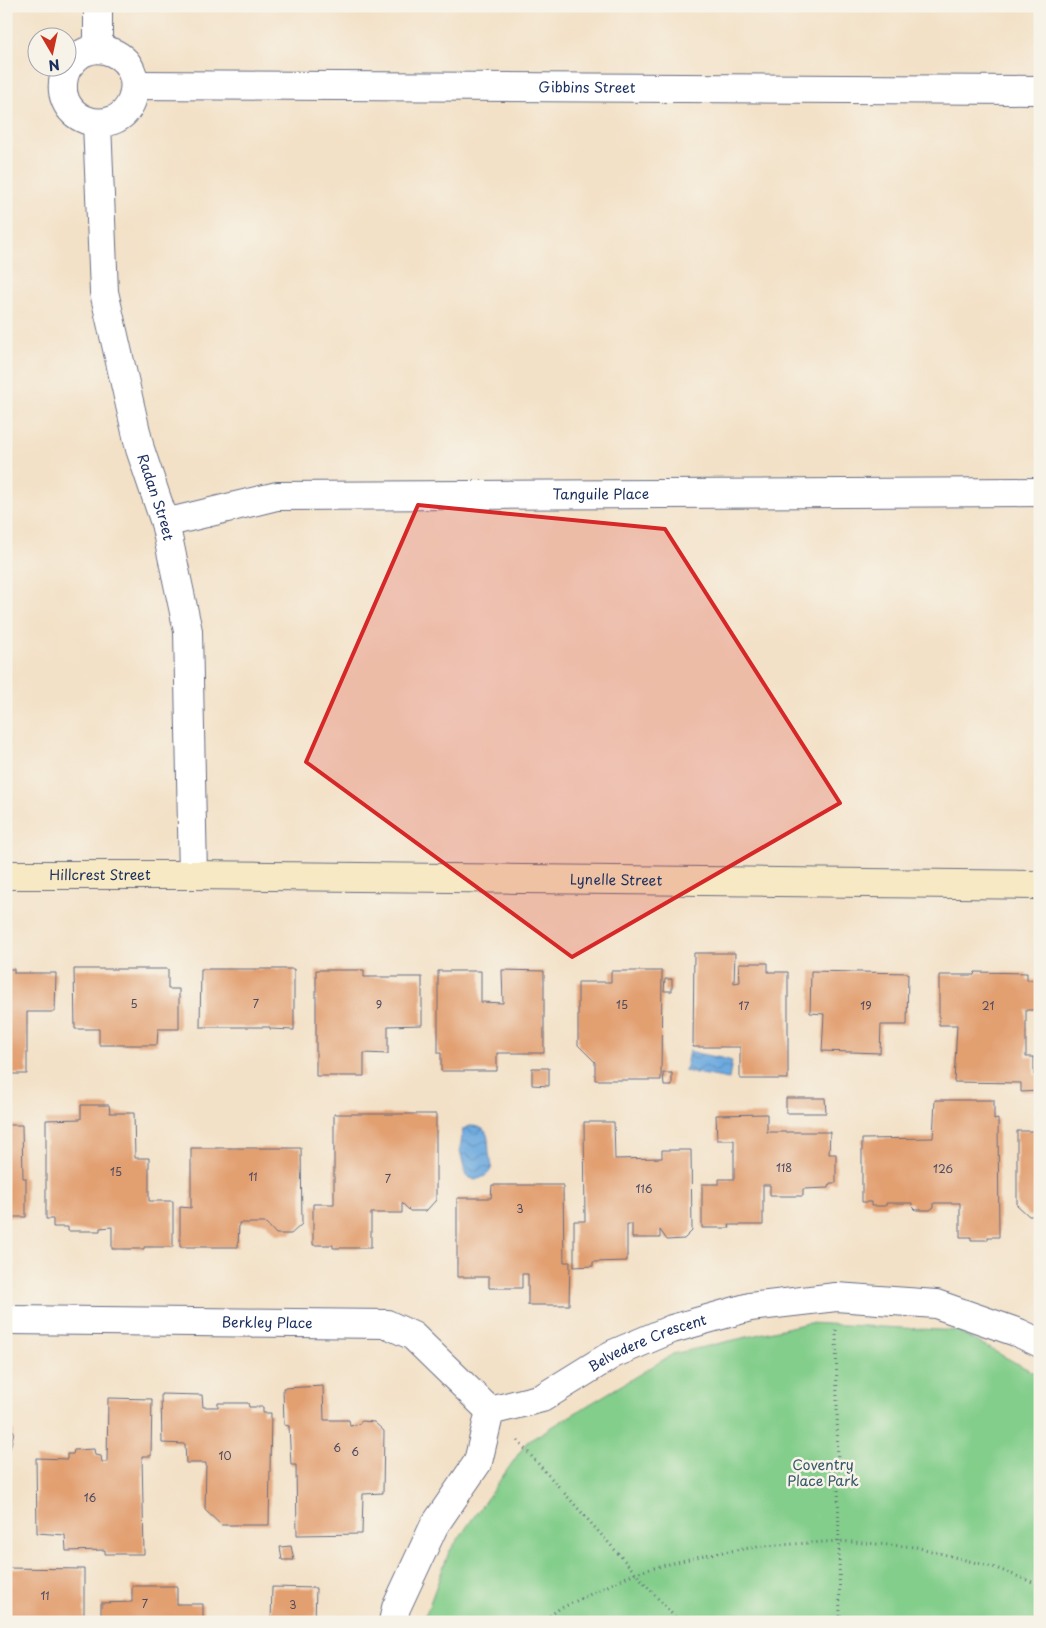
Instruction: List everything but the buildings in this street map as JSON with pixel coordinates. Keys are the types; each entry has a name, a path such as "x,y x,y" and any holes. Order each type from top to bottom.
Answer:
{"street":[{"path":"98,6 98,50"},
{"path":"62,78 62,92 66,104 74,114 85,120 97,123 116,118 130,104 135,85 133,74 128,64 110,51 86,51 78,56"},
{"name":"Gibbins Street","path":"135,85 1040,90"},
{"name":"Radan Street","path":"97,123 104,292 140,449 165,523 188,631 193,875"},
{"name":"Tanguile Place","path":"165,523 278,496 1040,492"},
{"name":"Hillcrest Street","path":"6,875 193,875"},
{"name":"Lynelle Street","path":"193,875 1040,885"},
{"name":"Belvedere Crescent","path":"490,1411 542,1398 613,1354 672,1329 750,1307 836,1296 936,1304 1019,1333 1040,1343"},
{"name":"Berkley Place","path":"9,1320 387,1324 413,1336 490,1411"},
{"path":"393,1622 396,1608 434,1526 478,1462 490,1411"}],"path":[{"path":"836,1296 840,1622"},
{"path":"490,1411 678,1622"},
{"path":"542,1622 559,1609 635,1573 704,1555 763,1546 839,1541 916,1547 996,1568 1040,1585"}],"highlighted area":[{"path":"418,505 665,529 840,803 572,957 306,762"}],"green space":[{"name":"Coventry Place Park","path":"808,1323 957,1331 1040,1376 1040,1622 423,1622 449,1552 527,1442 673,1354"}],"water":[{"path":"689,1051 732,1061 729,1079 685,1071"},
{"path":"470,1126 481,1128 487,1134 492,1163 488,1173 475,1180 466,1176 460,1150 463,1129"}]}
